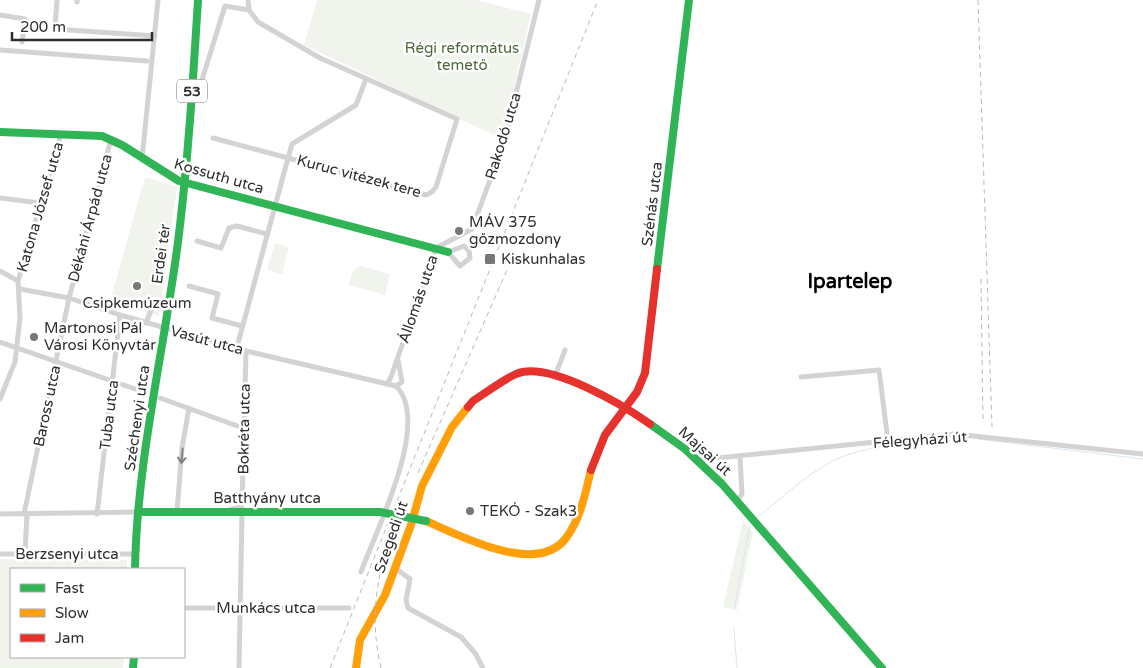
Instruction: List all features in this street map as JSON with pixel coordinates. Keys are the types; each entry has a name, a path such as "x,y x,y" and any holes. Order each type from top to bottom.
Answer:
{"main road":[{"name":"53","path":"183,182 198,0"},
{"name":"Szénás utca","path":"626,406 640,387 645,373 689,0"},
{"name":"Kossuth utca","path":"0,132 95,134 111,139 164,175 183,182 448,252"},
{"name":"Erdei tér","path":"165,329 183,182"},
{"name":"Széchenyi utca","path":"138,512 165,329"},
{"name":"Majsai út","path":"459,416 473,401 516,374 530,371 555,376 593,390 626,406 698,460 737,501 882,668"},
{"path":"614,422 626,406"},
{"path":"614,422 626,414 638,415"},
{"name":"Szegedi út","path":"356,668 360,640 383,601 426,478 459,416"},
{"name":"Batthyány utca","path":"138,512 224,512 242,509 380,512 426,522 509,554 528,556 549,550 565,539 576,524 596,455 614,422"},
{"path":"139,499 147,509 155,512"},
{"name":"53","path":"135,568 138,512"}],"street":[{"path":"57,0 55,29 155,36"},
{"path":"142,160 158,0"},
{"path":"201,83 226,6 249,10 248,0"},
{"name":"Rakodó utca","path":"436,248 472,229 504,142 539,0"},
{"name":"Kuruc vitézek tere","path":"213,138 426,195 434,191 457,119 320,58 258,22 249,10"},
{"path":"0,15 25,19 22,42"},
{"path":"0,50 146,61"},
{"name":"Kuruc vitézek tere","path":"275,206 292,144 356,105 361,98 366,79"},
{"name":"Katona József utca","path":"18,281 62,133"},
{"name":"Dékáni Árpád utca","path":"69,298 111,139"},
{"path":"0,198 40,203"},
{"path":"237,348 275,206"},
{"path":"197,241 221,248 230,228 237,226 267,234"},
{"path":"466,246 470,258 460,266 448,252 466,246"},
{"name":"Állomás utca","path":"386,384 436,248"},
{"path":"0,272 18,281 20,289 20,318 15,362 0,399"},
{"path":"189,286 218,294 212,318 242,326"},
{"name":"Vasút utca","path":"20,289 69,298 165,329 246,351 396,386"},
{"name":"Baross utca","path":"25,553 26,514 69,298"},
{"path":"146,323 153,305"},
{"name":"Tuba utca","path":"97,514 120,315"},
{"path":"0,342 144,392"},
{"name":"Állomás utca","path":"396,386 402,382 398,362 400,350"},
{"path":"555,376 565,350"},
{"name":"Bokréta utca","path":"239,668 246,351"},
{"path":"801,377 879,370 888,441"},
{"path":"361,572 399,471 407,440 409,412 403,395 396,386"},
{"path":"160,398 243,428"},
{"path":"177,512 182,448 189,408"},
{"name":"Félegyházi út","path":"698,460 960,434 1143,454"},
{"path":"737,501 742,494 740,457"},
{"name":"Batthyány utca","path":"0,514 138,512"},
{"name":"Berzsenyi utca","path":"0,554 135,554"},
{"path":"395,568 410,579 406,600 408,608 461,637 483,668"},
{"name":"Munkács utca","path":"185,608 349,608"}],"green space":[{"name":"Régi református temető","path":"317,0 476,0 531,14 502,139 304,45"},
{"path":"145,177 175,186 177,189 159,316 110,302"},
{"path":"275,243 289,247 282,274 267,270"},
{"path":"360,266 390,274 385,295 349,285 353,270"},
{"path":"743,521 753,532 737,610 723,607"},
{"path":"0,559 127,560 127,568 10,568 10,658 124,658 123,668 0,668"}],"waterway":[{"path":"758,517 812,474 844,456 896,444 963,439"},
{"path":"978,439 1143,459"},
{"path":"734,610 750,525"},
{"path":"734,629 737,668"}],"railway":[{"path":"330,668 598,0"},
{"path":"978,0 992,427"},
{"path":"418,473 507,270"},
{"path":"981,279 983,421"},
{"path":"381,668 376,634 376,600 382,566 393,533"}],"traffic: fast":[{"path":"135,568 137,528 146,446 182,212 198,0"},
{"path":"657,269 689,0"},
{"path":"0,132 102,136 122,145 179,181 448,252"},
{"path":"650,424 685,449 722,484 882,668"},
{"path":"138,512 380,512"},
{"path":"380,512 426,521"},
{"path":"133,668 134,658"}],"traffic: slow":[{"path":"356,668 360,640 385,595 411,525 422,486 452,427 468,407"},
{"path":"426,521 477,543 518,553 537,554 553,549 566,538 582,506 591,470"}],"traffic: jam":[{"path":"591,470 605,435 637,392 645,373 657,269"},
{"path":"468,407 473,401 505,380 516,374 530,371 547,373 585,387 622,406 650,424"}],"place":[{"name":"MÁV 375 gőzmozdony","path":"459,231"},
{"name":"Kiskunhalas","path":"490,259"},
{"name":"Csipkemúzeum","path":"137,286"},
{"name":"Martonosi Pál Városi Könyvtár","path":"34,337"},
{"name":"TEKÓ - Szak3","path":"470,511"}],"district":[{"name":"Ipartelep","path":"850,281"}]}
